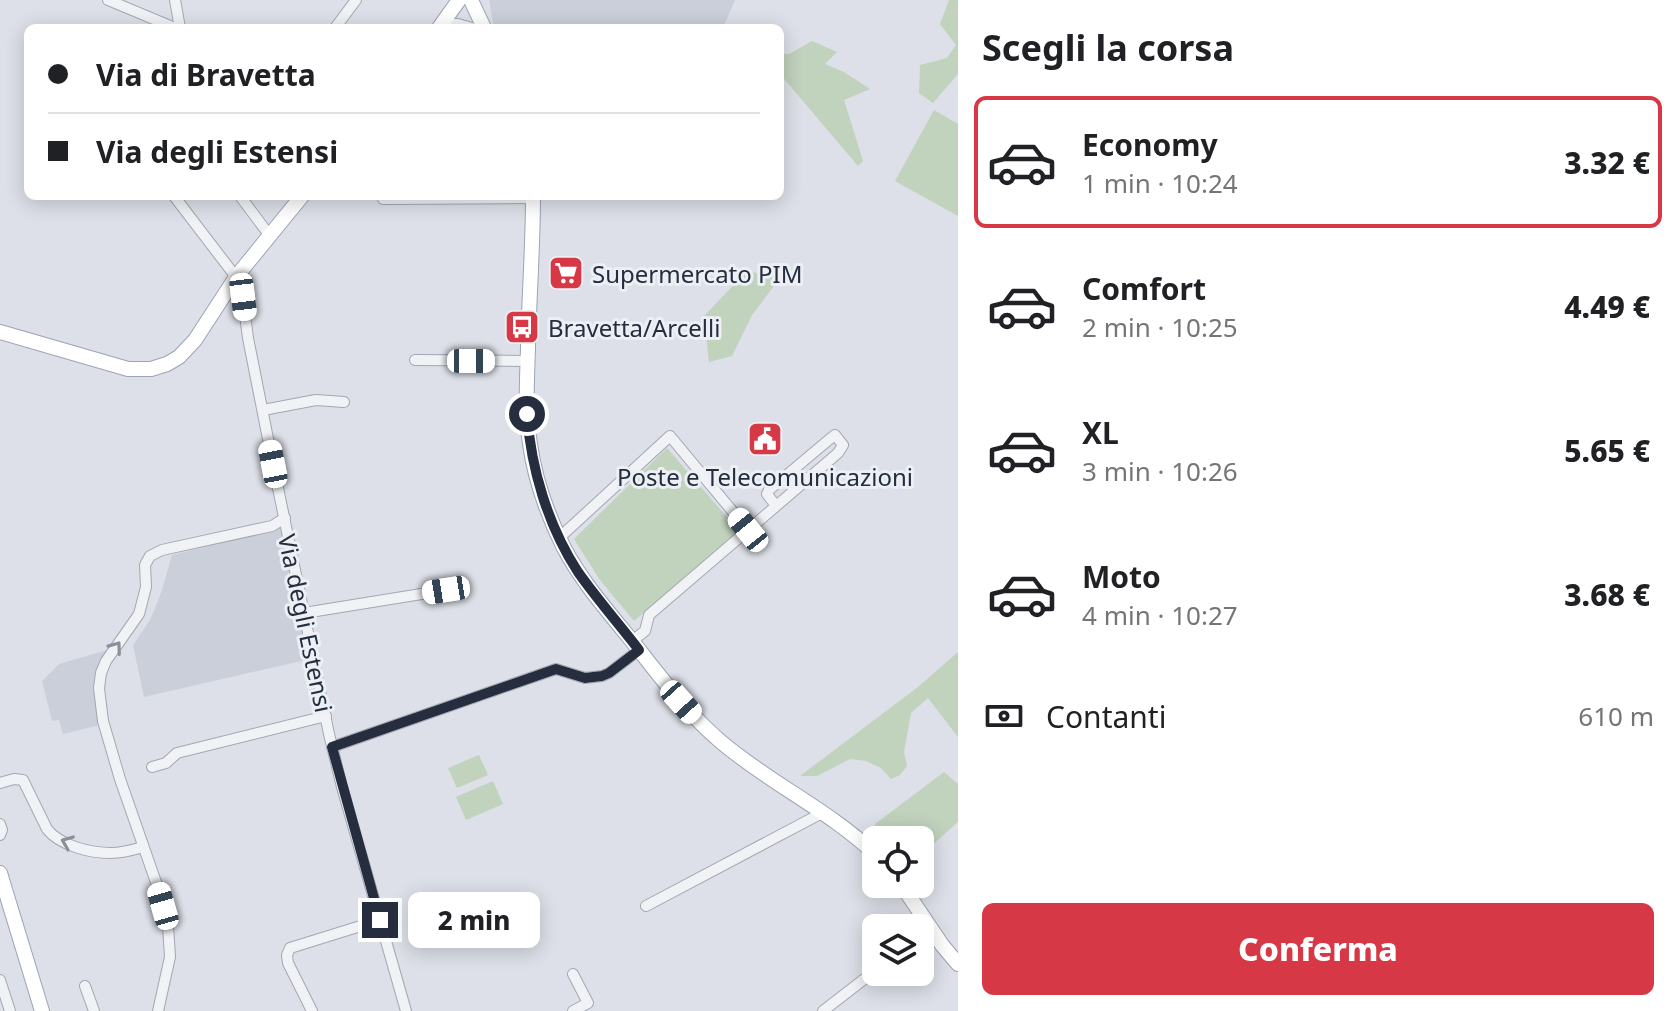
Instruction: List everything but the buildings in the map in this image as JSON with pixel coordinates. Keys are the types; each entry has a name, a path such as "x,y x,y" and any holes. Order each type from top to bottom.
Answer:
{"main road":[{"path":"442,24 459,0"},
{"path":"471,0 479,24"},
{"path":"479,24 483,0"},
{"path":"0,332 122,368 151,369 175,360 190,345 236,277 299,200"},
{"path":"533,200 526,400 530,446 547,508 559,538 581,576 681,702 739,756 862,843"},
{"path":"1,879 42,1011"},
{"path":"934,940 958,964"}],"street":[{"path":"108,0 167,24"},
{"path":"175,0 177,24"},
{"path":"338,24 356,0"},
{"path":"177,200 236,277"},
{"path":"243,200 270,236"},
{"name":"Via degli Estensi","path":"236,277 242,292 248,338 332,747 406,1011"},
{"path":"415,360 527,361"},
{"path":"263,410 316,400 344,402"},
{"path":"332,747 556,669 585,678 606,675 636,646 645,631 649,615 776,506 842,449 838,437 835,435 831,438 769,490 767,496 776,506"},
{"path":"559,538 670,436 748,530"},
{"path":"158,1011 169,967 169,936 158,888 103,721 99,694 102,669 139,614 146,587 145,565 149,558 162,550 275,525 285,518"},
{"path":"304,613 446,590"},
{"path":"152,767 166,763 177,753 326,716"},
{"path":"0,783 23,780 47,829 60,841 110,853 143,847"},
{"path":"646,906 822,813"},
{"path":"0,824 0,835"},
{"path":"312,1011 290,966 288,950 380,920"},
{"path":"573,974 588,1003 573,1011"},
{"path":"823,1011 862,981"},
{"path":"85,986 94,1011"},
{"path":"1,987 10,1011"}],"shaded area":[{"path":"489,0 735,0 725,24 493,24"},
{"path":"283,527 310,659 144,697 133,645 150,620 172,555"},
{"path":"107,650 97,676 100,725 63,734 59,720 52,721 42,681 59,664"}],"green space":[{"path":"949,0 958,0 958,74 933,103 919,93 920,65 947,58 956,45 940,24"},
{"path":"812,41 837,52 825,64 870,89 844,100 863,161 858,166 784,79 784,54"},
{"path":"934,110 958,124 958,216 895,181"},
{"path":"747,271 780,278 752,315 732,356 709,362 704,316"},
{"path":"667,448 739,531 634,621 600,580 574,539"},
{"path":"958,652 958,737 928,698 911,713 904,752 907,766 900,775 891,779 881,768 866,761 850,759 817,776 800,776 918,687"},
{"path":"479,755 488,775 457,788 448,768"},
{"path":"944,772 958,784 958,822 934,843 934,826 875,824"},
{"path":"493,781 503,804 466,820 456,797"}],"place":[{"name":"Supermercato PIM","path":"566,273"},
{"name":"Bravetta/Arcelli","path":"522,327"},
{"name":"Poste e Telecomunicazioni","path":"765,439"}],"route":[{"path":"380,920 332,747 556,669 585,678 606,675 639,650 581,576 559,538 535,471 527,414"}]}
